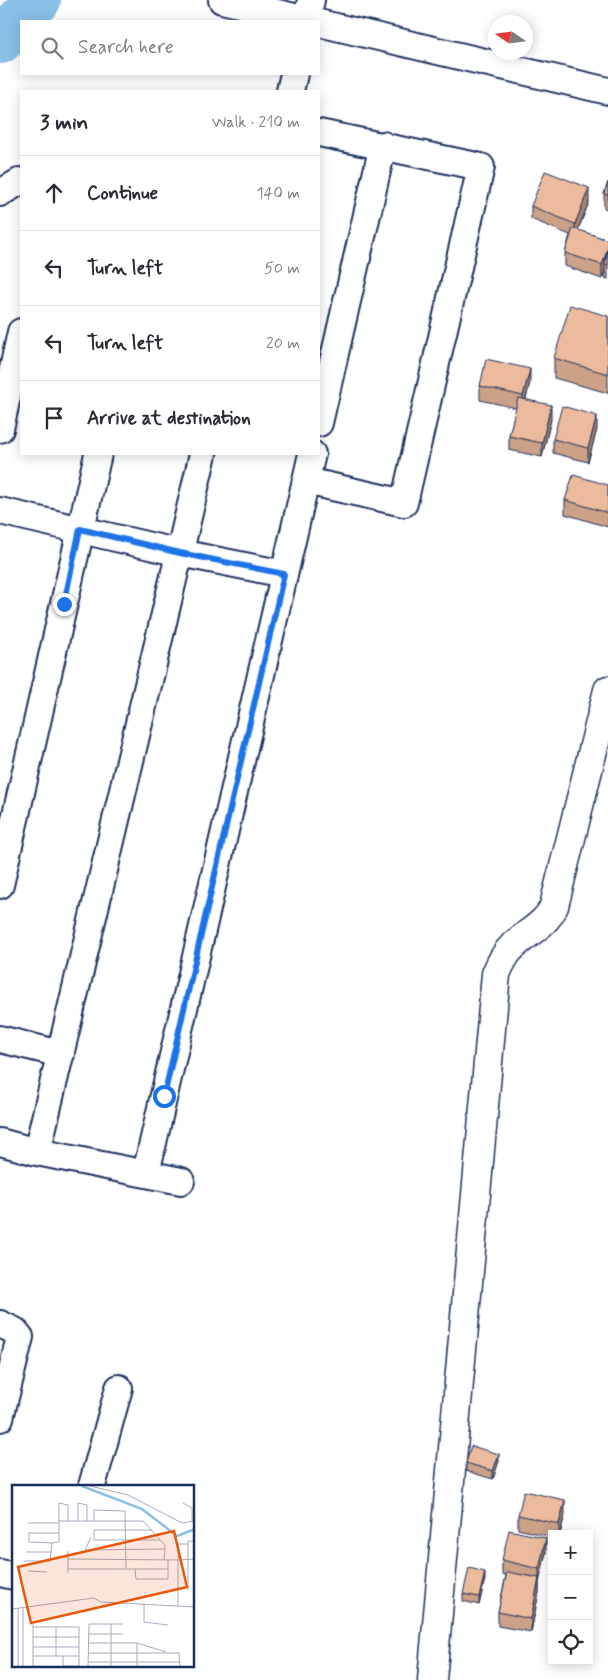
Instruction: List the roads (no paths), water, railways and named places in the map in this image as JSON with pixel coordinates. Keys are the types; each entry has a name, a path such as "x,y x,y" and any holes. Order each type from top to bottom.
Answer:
{"street":[{"path":"222,0 311,17 608,92"},
{"path":"290,90 294,75"},
{"path":"306,481 404,503 481,167 320,133"},
{"path":"320,419 382,145"},
{"path":"0,193 20,182"},
{"path":"0,429 20,337"},
{"path":"0,885 98,455"},
{"path":"37,1152 203,455"},
{"path":"146,1173 312,455"},
{"path":"0,511 180,553 284,574"},
{"path":"432,1680 495,982 502,960 511,948 546,918 554,906 608,690"},
{"path":"0,1039 60,1054"},
{"path":"0,1142 37,1152 181,1181"},
{"path":"0,1324 15,1331 20,1337 0,1418"},
{"path":"92,1485 119,1388"}],"waterway":[{"path":"0,41 38,0"}]}
